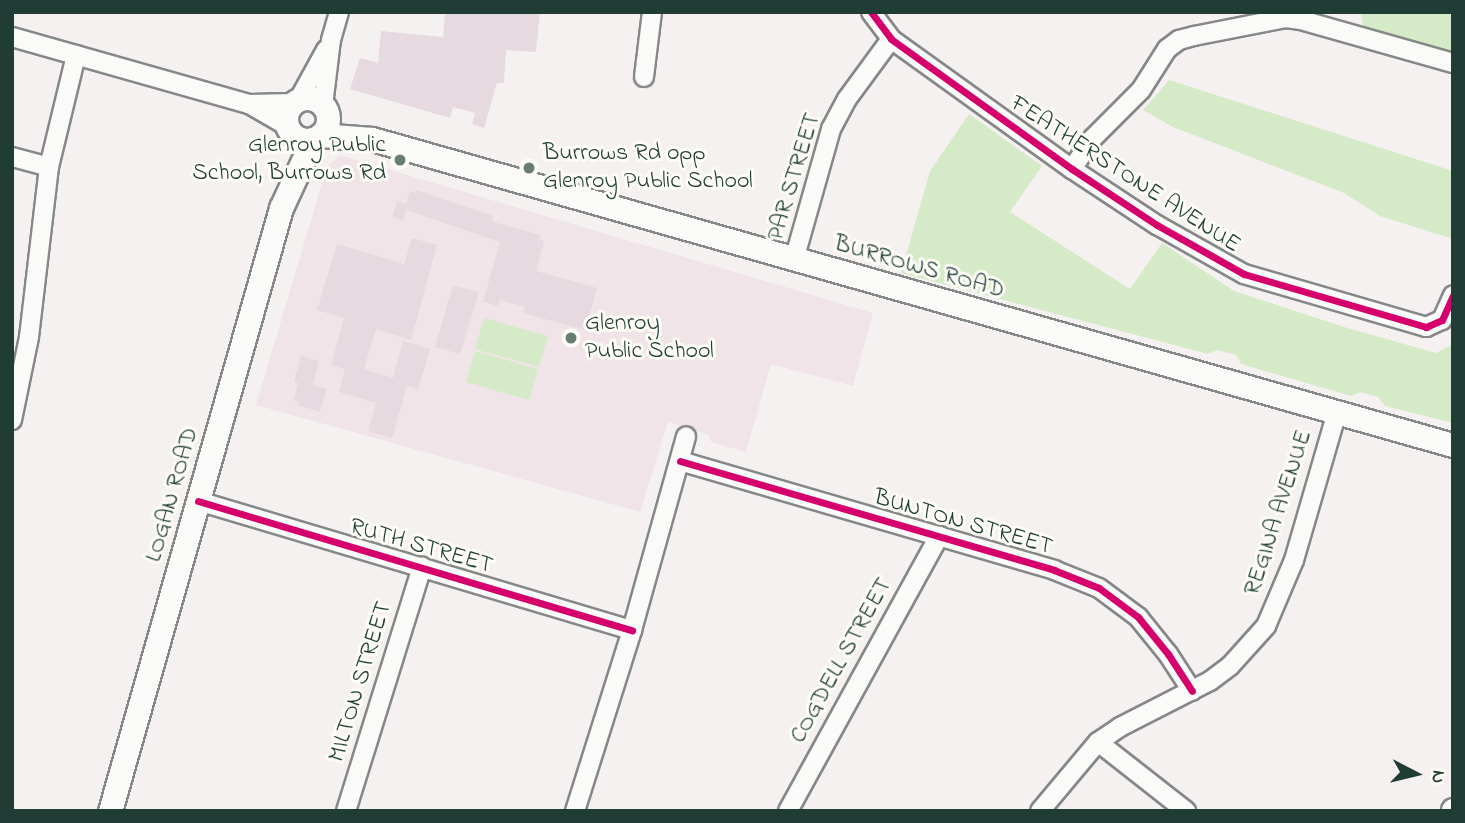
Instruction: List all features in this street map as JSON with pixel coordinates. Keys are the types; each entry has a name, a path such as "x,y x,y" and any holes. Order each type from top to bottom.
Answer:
{"main road":[{"path":"296,101 287,113 311,126"},
{"name":"BURROWS ROAD","path":"311,126 372,139 1453,445"},
{"name":"LOGAN ROAD","path":"110,811 286,194 311,126"}],"street":[{"name":"LOGAN ROAD","path":"311,126 339,12"},
{"path":"643,83 652,12"},
{"name":"FEATHERSTONE AVENUE","path":"871,12 891,39 1072,169 1157,225 1244,274 1426,327 1441,320 1453,295"},
{"path":"1072,169 1093,138 1141,90 1167,48 1179,40 1286,18 1338,20 1453,63"},
{"name":"BURROWS ROAD","path":"12,37 249,104 311,126"},
{"name":"PAR STREET","path":"794,260 831,129 847,99 891,39"},
{"name":"LOGAN ROAD","path":"296,101 331,40"},
{"path":"12,420 29,337 49,167 76,55"},
{"name":"BURROWS ROAD","path":"249,104 296,101"},
{"path":"12,156 49,167"},
{"name":"REGINA AVENUE","path":"1040,811 1098,742 1120,727 1192,691 1230,666 1266,626 1294,561 1337,412"},
{"path":"575,811 632,629 686,436"},
{"name":"BUNTON STREET","path":"680,461 1054,570 1099,588 1138,617 1168,654 1192,691"},
{"name":"RUTH STREET","path":"198,501 632,629"},
{"name":"COGDELL STREET","path":"788,811 939,536"},
{"name":"MILTON STREET","path":"346,811 422,567"},
{"path":"1098,742 1186,811"}],"shaded area":[{"name":"Glenroy Public School","path":"340,155 873,313 853,386 771,364 746,452 711,442 709,435 668,422 640,512 256,405 327,166"}],"green space":[{"path":"1361,12 1453,12 1453,62 1364,32"},
{"path":"1169,80 1453,171 1453,239 1380,216 1344,193 1173,127 1143,110"},
{"path":"969,114 1042,166 1010,212 1130,289 1162,243 1234,291 1344,327 1436,353 1453,344 1453,423 1385,406 1378,397 1360,392 1351,396 1241,364 1236,355 1217,350 1208,354 901,273 930,171"},
{"path":"484,318 548,336 539,367 475,349"},
{"path":"475,351 538,369 529,400 466,382"}],"building":[{"path":"445,12 540,12 536,52 506,50 504,83 497,83 484,128 472,124 475,113 453,107 450,118 350,89 360,58 378,63 381,31 443,37"},
{"path":"416,190 493,216 492,220 497,223 540,235 539,239 544,241 536,271 597,288 585,330 523,313 525,307 500,300 498,306 483,302 500,242 406,210 403,220 392,217 397,201 406,204 410,191 415,193"},
{"path":"412,238 437,245 411,340 376,329 364,369 393,378 403,341 430,349 418,389 407,386 392,438 368,431 376,403 339,392 345,369 331,365 344,318 317,310 337,244 404,264"},
{"path":"453,285 479,292 460,354 435,347"},
{"path":"301,356 319,361 313,385 327,389 320,412 298,405 299,402 294,400 298,383 294,382"}],"cycle path":[{"path":"871,12 891,39 1072,169 1157,225 1244,274 1426,327 1442,320 1453,295"},
{"path":"680,461 1054,570 1099,588 1138,617 1168,654 1192,691"},
{"path":"198,501 632,630"}],"place":[{"name":"Glenroy Public School, Burrows Rd","path":"400,160"},
{"name":"Burrows Rd opp Glenroy Public School","path":"529,168"},
{"name":"Glenroy Public School","path":"571,338"}]}
